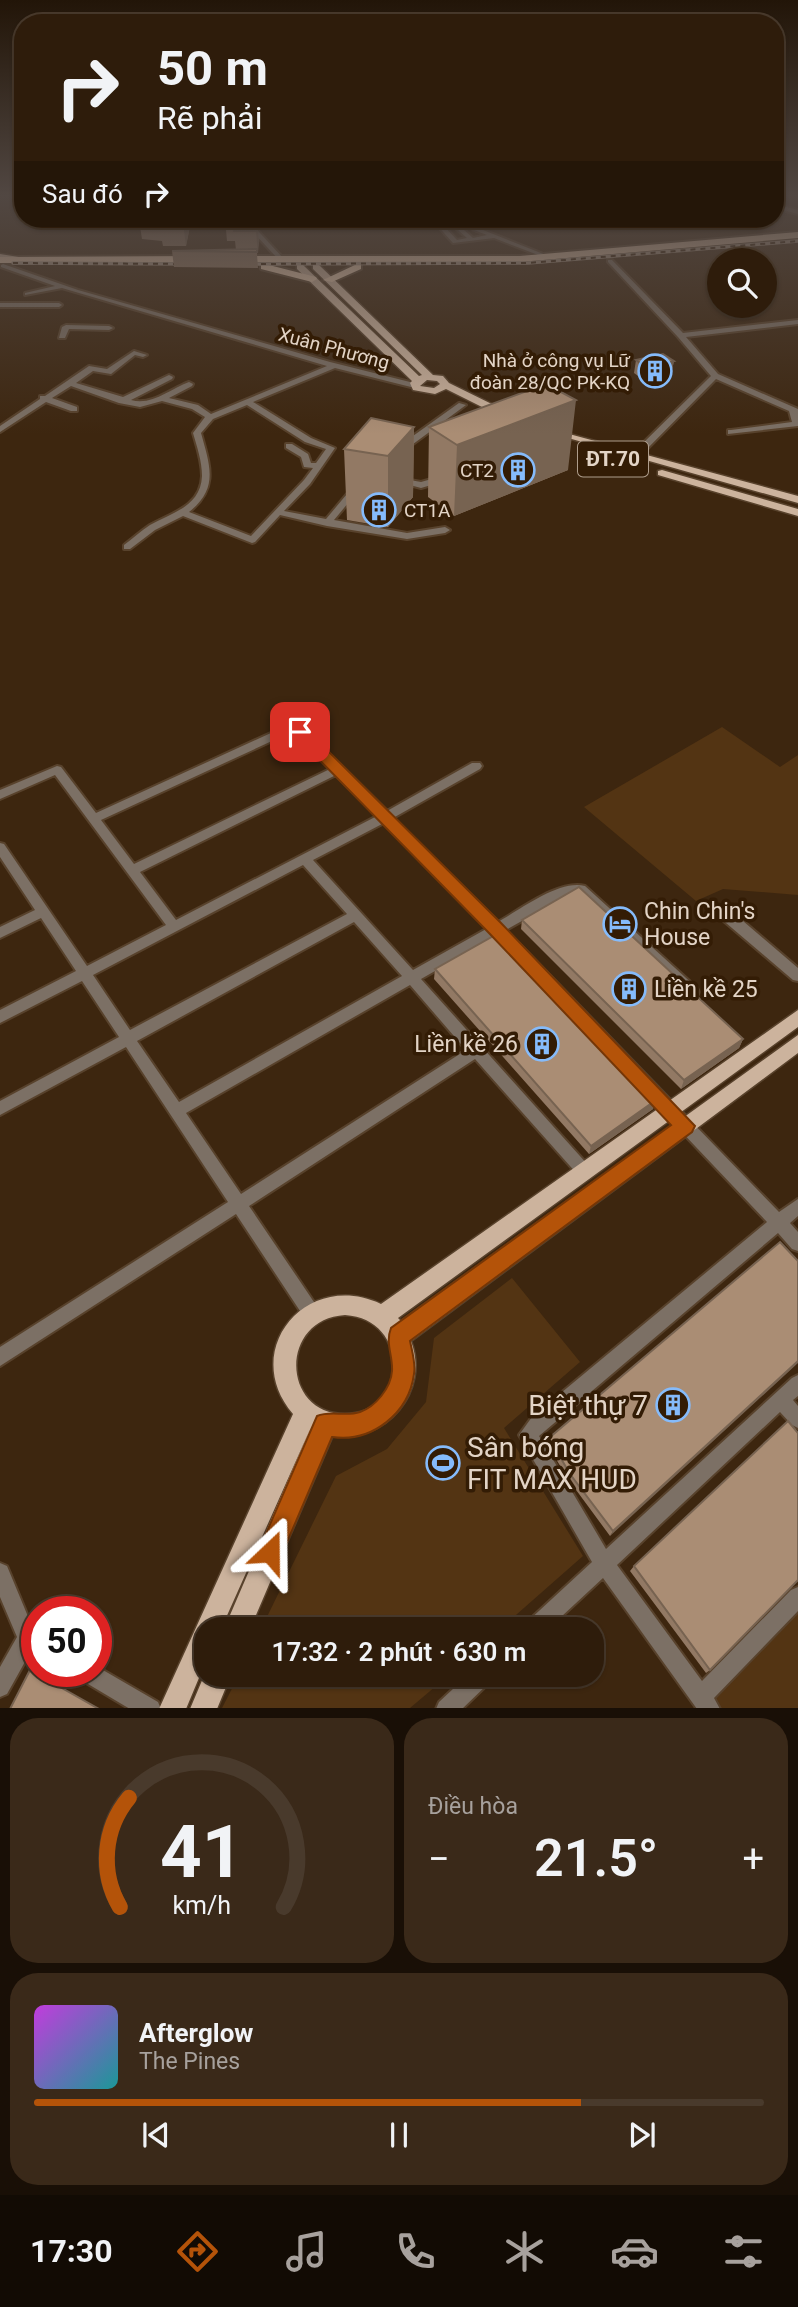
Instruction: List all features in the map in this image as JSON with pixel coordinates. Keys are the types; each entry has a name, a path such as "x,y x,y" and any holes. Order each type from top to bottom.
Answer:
{"highway":[{"path":"295,275 312,279"},
{"path":"328,280 340,275"}],"main road":[{"path":"309,275 416,383 462,405 513,422 446,386 443,380 430,377 320,275"},
{"path":"416,383 430,377"},
{"path":"433,391 446,386"},
{"name":"ĐT.70","path":"798,500 543,432 798,513"},
{"path":"382,1316 670,1110 749,1045 798,1017"},
{"path":"399,1336 798,1043"},
{"path":"361,1304 382,1316 399,1336 404,1371 399,1389 376,1417 360,1424 342,1427 316,1418 295,1401 288,1383 286,1364 289,1345 312,1314 327,1306 361,1304"},
{"path":"241,1617 316,1418"},
{"path":"214,1617 316,1418"},
{"path":"172,1708 194,1659"},
{"path":"203,1708 213,1687"}],"street":[{"name":"Xuân Phương","path":"33,275 76,291 334,366 416,383"},
{"path":"623,275 681,335 715,376 795,411 797,424 731,432"},
{"path":"27,294 64,287"},
{"path":"41,313 58,312 60,305 57,297 76,291"},
{"path":"0,305 60,305"},
{"path":"681,335 798,322"},
{"path":"62,336 66,327 108,328"},
{"path":"0,430 43,398 72,384 92,369 108,372 134,353"},
{"path":"127,547 152,528 183,513 200,501 208,474 197,433 211,417 334,366"},
{"path":"636,455 715,376"},
{"path":"122,401 169,377"},
{"path":"72,384 140,405 162,398 189,384"},
{"path":"43,398 74,409"},
{"path":"162,398 195,407 211,417"},
{"path":"183,513 252,540 331,448 308,440 248,402"},
{"path":"389,457 462,405"},
{"path":"289,446 305,456 307,465 318,466"},
{"path":"394,480 421,485 453,475"},
{"path":"327,523 360,484"},
{"path":"274,527 297,502"},
{"path":"284,514 407,536 445,530"},
{"path":"95,818 284,731 300,732 495,928 798,1243"},
{"path":"0,1017 386,817 476,766"},
{"path":"0,794 57,769 174,926"},
{"path":"132,870 339,769"},
{"path":"2,855 312,1314"},
{"path":"305,859 583,1170"},
{"path":"176,1111 557,892 581,889 703,1002"},
{"path":"0,933 42,912"},
{"path":"724,913 798,976"},
{"path":"0,1108 128,1041 354,916"},
{"path":"0,1357 476,1051"},
{"path":"798,1206 538,1423 528,1436 605,1565 705,1702 798,1597"},
{"path":"547,1617 798,1384"},
{"path":"781,1400 798,1419"},
{"path":"0,1573 21,1618"},
{"path":"0,1687 21,1657"},
{"path":"112,1687 149,1708"},
{"path":"447,1708 470,1687"}],"shaded area":[{"path":"722,727 780,767 798,755 798,895 723,889 696,901 584,807"},
{"name":"Sân bóng FIT MAX HUD","path":"512,1278 580,1362 504,1428 583,1556 514,1617 267,1617 336,1476 387,1449 426,1402 434,1338"},
{"path":"798,1597 798,1708 710,1708 701,1697"},
{"path":"233,1687 435,1687 410,1708 222,1708"}],"building":[{"path":"663,354 674,361 647,368 636,360"},
{"path":"546,384 576,400 457,445 429,427"},
{"path":"371,418 414,427 388,456 344,449"},
{"name":"Liền kề 25","path":"579,887 743,1039 684,1080 522,920"},
{"name":"Liền kề 26","path":"497,934 656,1100 591,1146 435,969"},
{"name":"Biệt thự 7","path":"780,1242 798,1261 798,1361 613,1531 570,1474 549,1438"},
{"path":"788,1421 798,1433 798,1580 710,1670 634,1566"},
{"path":"21,1687 60,1687 97,1708 11,1708"}],"place":[{"name":"Nhà ở công vụ Lữ đoàn 28/QC PK-KQ","path":"655,371"},
{"name":"CT2","path":"518,470"},
{"name":"CT1A","path":"379,510"},
{"name":"Chin Chin's House","path":"620,924"},
{"name":"Liền kề 25","path":"629,989"},
{"name":"Liền kề 26","path":"542,1044"},
{"name":"Biệt thự 7","path":"673,1405"},
{"name":"Sân bóng FIT MAX HUD","path":"443,1463"}],"route":[{"path":"270,1552 326,1424 342,1427 360,1424 376,1417 399,1389 404,1371 404,1353 399,1336 685,1126 495,928 300,732"}]}
